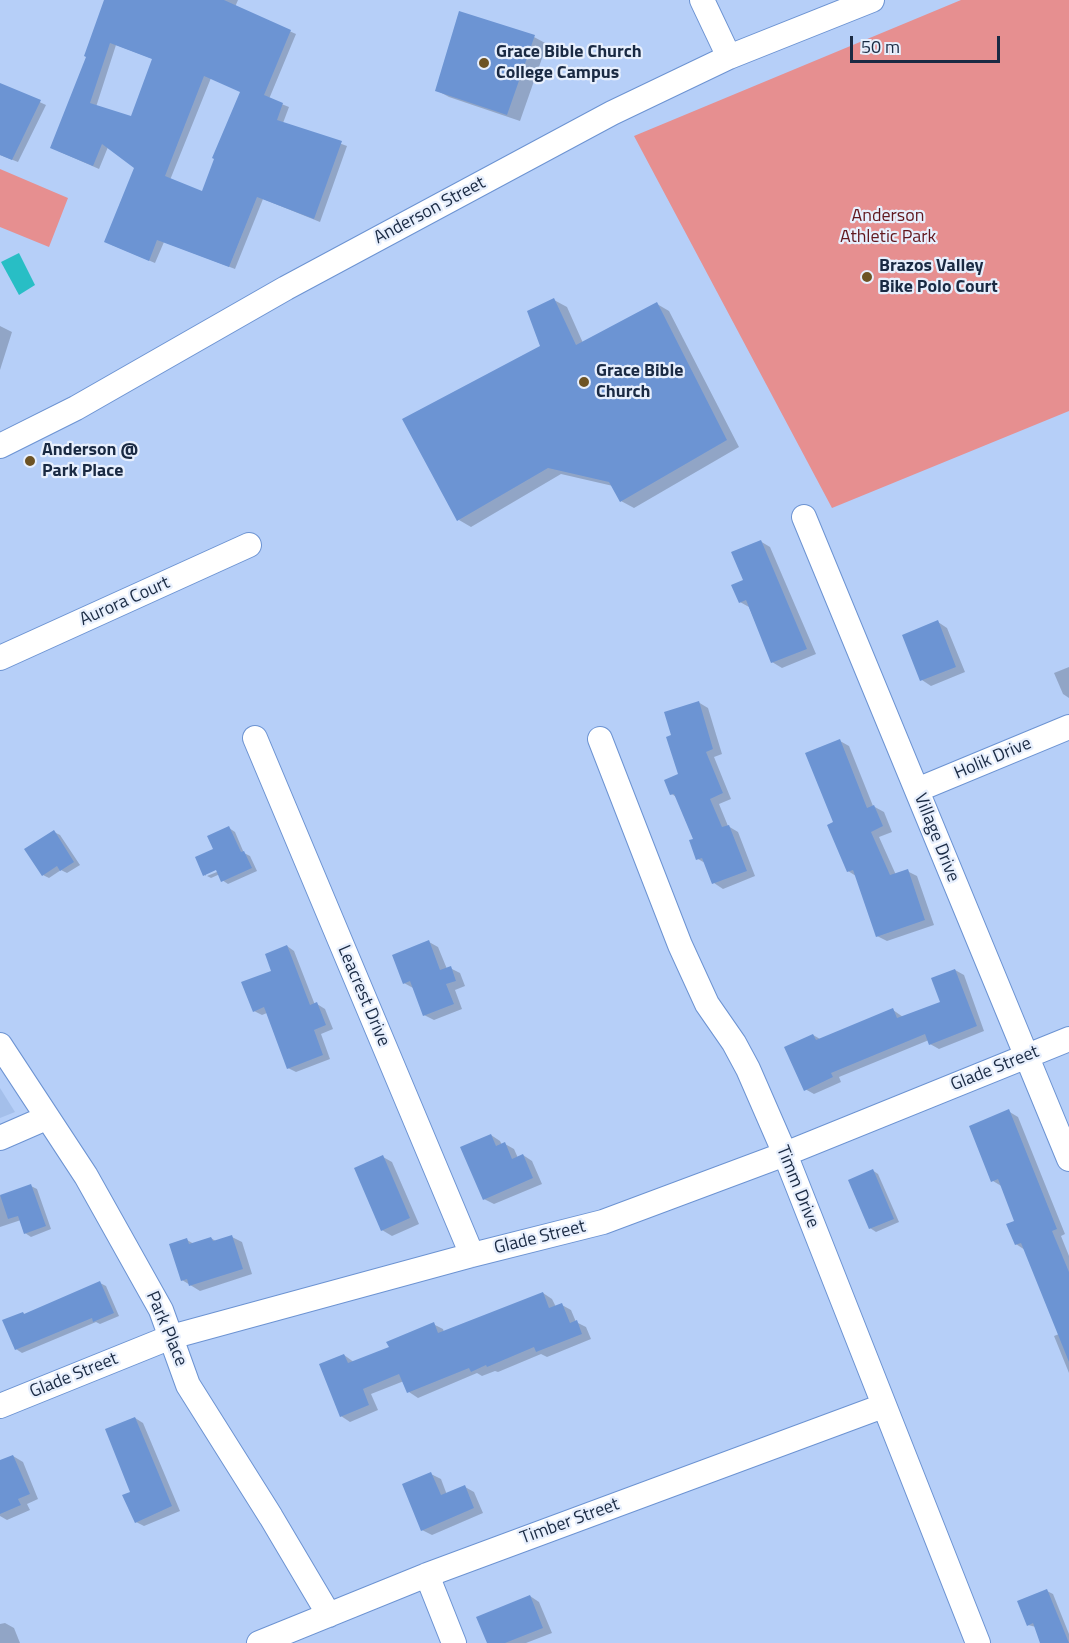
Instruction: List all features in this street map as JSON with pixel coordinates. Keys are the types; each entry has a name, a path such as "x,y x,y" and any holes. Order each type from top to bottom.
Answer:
{"street":[{"path":"702,0 729,57"},
{"name":"Anderson Street","path":"0,446 76,408 286,288 612,112 729,57 872,0"},
{"name":"Village Drive","path":"804,517 1069,1159"},
{"name":"Aurora Court","path":"0,658 249,545"},
{"name":"Holik Drive","path":"917,790 1069,727"},
{"name":"Leacrest Drive","path":"255,738 472,1255"},
{"name":"Timm Drive","path":"600,739 680,945 707,1004 734,1043 748,1069 784,1154 978,1643"},
{"name":"Glade Street","path":"0,1406 171,1337 472,1255 603,1222 784,1154 1069,1039"},
{"name":"Park Place","path":"0,1045 92,1186 161,1310 188,1385 329,1615"},
{"path":"0,1138 46,1118"},
{"name":"Timber Street","path":"259,1643 427,1575 883,1406"},
{"path":"427,1575 454,1643"}],"shaded area":[{"path":"19,253 35,285 19,295 1,262"},
{"path":"0,1088 15,1112 0,1118"}],"green space":[{"name":"Anderson Athletic Park","path":"961,0 1069,0 1069,411 832,508 634,136"},
{"path":"0,169 68,198 49,247 0,227"}],"building":[{"path":"104,0 224,0 291,30 264,95 283,103 277,120 342,141 314,219 257,197 229,267 157,240 149,261 104,242 134,168 102,144 93,166 50,148 86,57 84,56","holes":["110,43 152,59 131,116 90,103","204,76 240,92 212,158 214,159 202,191 165,176"]},
{"name":"Grace Bible Church College Campus","path":"459,11 535,35 507,115 435,91"},
{"path":"0,83 41,100 12,160 0,155"},
{"name":"Grace Bible Church","path":"554,298 576,345 657,302 727,440 620,502 609,482 548,468 457,521 402,419 540,346 527,311"},
{"path":"761,540 807,649 771,663 746,600 739,603 731,585 743,580 731,552"},
{"path":"938,620 956,667 920,681 902,635"},
{"path":"699,701 713,749 706,752 723,793 710,799 722,827 729,825 747,871 712,884 702,858 696,860 689,840 693,839 674,794 670,795 664,780 678,774 666,737 671,735 664,712"},
{"path":"840,739 867,808 874,805 883,826 871,832 890,875 908,869 925,920 876,937 853,870 847,872 827,825 833,822 805,753"},
{"path":"229,826 241,852 244,851 252,868 221,882 216,870 203,876 195,857 213,849 207,836"},
{"path":"54,830 74,862 60,871 57,866 42,876 24,849"},
{"path":"429,940 440,970 451,966 456,981 446,984 454,1004 423,1016 410,981 403,984 392,955"},
{"path":"287,945 310,1005 317,1002 326,1025 314,1030 323,1055 287,1069 264,1007 253,1012 241,982 271,971 265,954"},
{"path":"955,969 977,1026 929,1045 925,1034 831,1073 833,1077 804,1091 784,1047 813,1034 816,1040 893,1008 897,1018 940,1002 931,978"},
{"path":"1009,1109 1057,1229 1052,1231 1069,1272 1069,1362 1021,1243 1015,1245 1006,1224 1014,1221 998,1179 991,1182 969,1126"},
{"path":"491,1134 496,1146 505,1142 512,1159 523,1154 533,1178 483,1200 460,1147"},
{"path":"383,1155 410,1218 381,1231 354,1168"},
{"path":"873,1169 894,1219 869,1229 848,1180"},
{"path":"31,1184 46,1226 24,1234 18,1216 8,1219 0,1195"},
{"path":"232,1235 243,1269 189,1286 187,1279 181,1281 169,1244 187,1238 189,1244 211,1237 213,1241"},
{"path":"100,1281 114,1313 93,1322 92,1318 15,1350 2,1320 23,1312 24,1314"},
{"path":"543,1292 549,1308 562,1303 570,1323 577,1320 582,1334 536,1352 534,1347 471,1372 469,1368 407,1393 399,1374 363,1389 369,1405 340,1417 319,1364 344,1354 348,1363 389,1347 386,1342 434,1322 438,1333"},
{"path":"135,1417 172,1506 135,1523 122,1495 130,1492 105,1429"},
{"path":"13,1455 30,1494 18,1499 21,1505 0,1514 0,1460"},
{"path":"431,1472 441,1495 465,1485 474,1508 421,1531 402,1484"},
{"path":"1047,1589 1069,1643 1040,1643 1033,1623 1027,1626 1017,1601"},
{"path":"530,1595 543,1628 505,1643 487,1643 476,1617"}],"place":[{"name":"Grace Bible Church College Campus","path":"484,63"},
{"name":"Brazos Valley Bike Polo Court","path":"867,277"},
{"name":"Grace Bible Church","path":"584,382"},
{"name":"Anderson @ Park Place","path":"30,461"}]}
